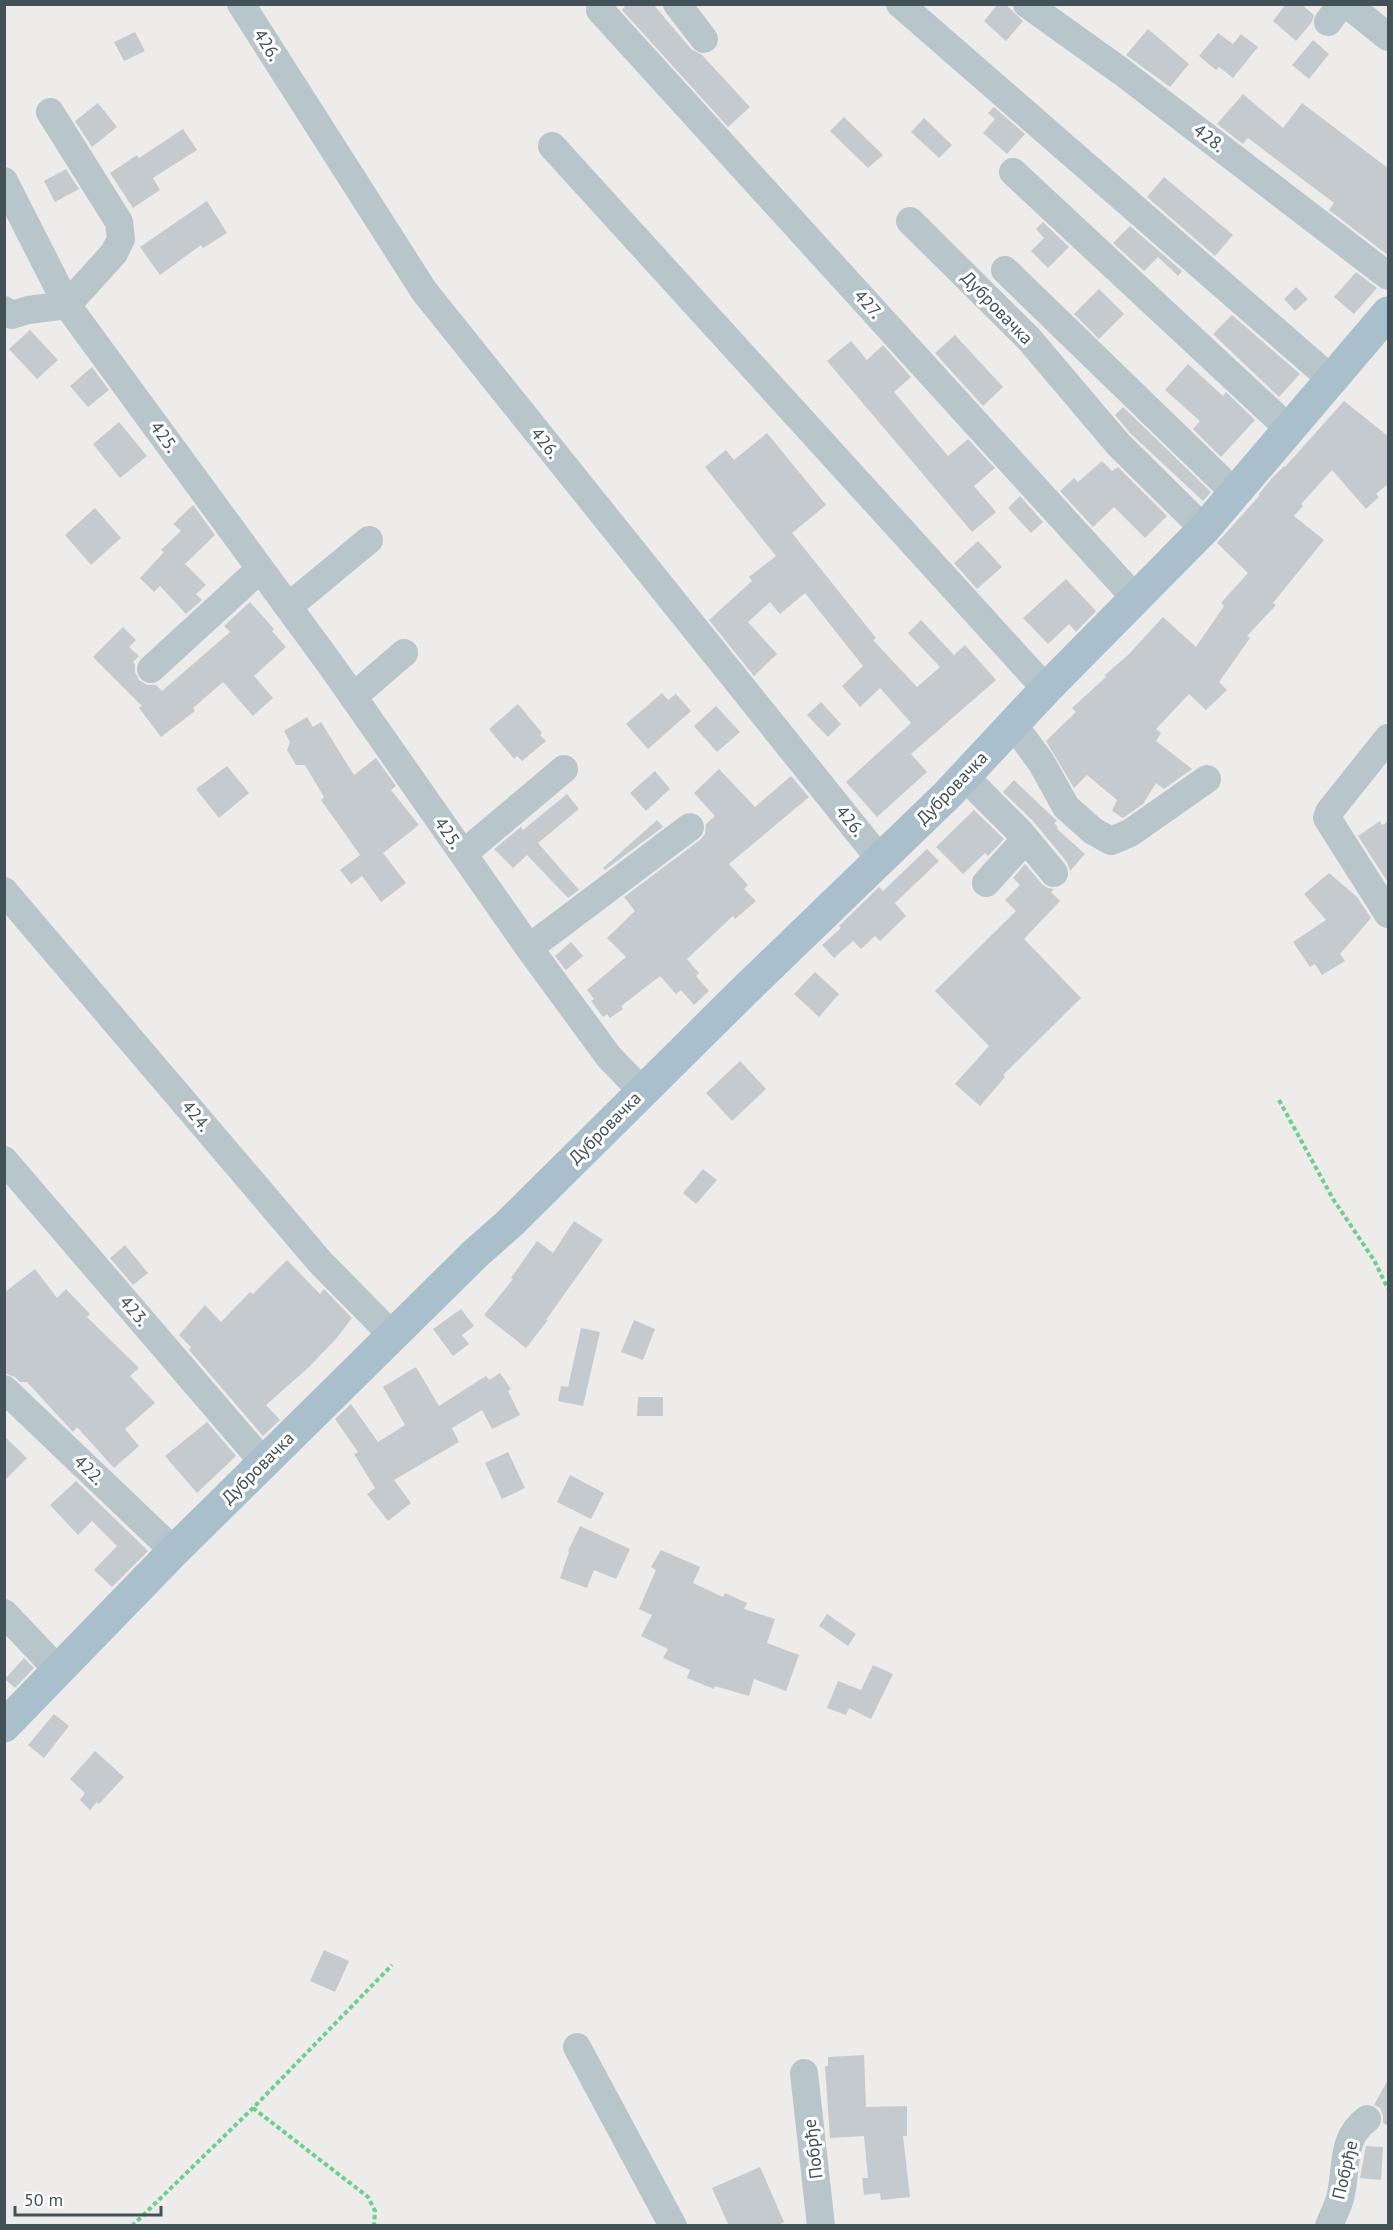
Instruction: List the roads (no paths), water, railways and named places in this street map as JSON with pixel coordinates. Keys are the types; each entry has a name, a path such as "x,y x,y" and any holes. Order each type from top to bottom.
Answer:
{"main road":[{"name":"Дубровачка","path":"4,1726 174,1551 964,776 1046,689 1204,529 1288,428 1389,313"}],"street":[{"name":"426.","path":"241,4 424,291 880,859"},
{"path":"677,4 704,39"},
{"path":"900,4 1331,379"},
{"name":"428.","path":"1027,4 1131,79 1389,276"},
{"name":"427.","path":"600,10 1136,599"},
{"path":"1339,10 1389,37"},
{"path":"4,310 12,315 67,304 114,253 121,239 119,222 50,112"},
{"path":"552,146 1046,689"},
{"path":"1013,172 1288,428"},
{"name":"425.","path":"4,181 67,304 353,697 529,948 609,1057 642,1091"},
{"name":"Дубровачка","path":"910,221 1029,339 1118,444 1204,529"},
{"name":"Дубровачка","path":"1005,270 1235,493"},
{"path":"288,607 369,540"},
{"path":"151,669 261,569"},
{"path":"353,697 404,653"},
{"path":"1013,724 1041,762 1066,807 1093,831 1112,841 1130,832 1207,779"},
{"path":"1389,738 1329,812 1327,818 1389,914"},
{"path":"463,854 564,769"},
{"path":"964,776 1026,838 1054,873"},
{"path":"529,948 690,827"},
{"path":"986,883 1026,838"},
{"name":"424.","path":"4,891 321,1263 393,1336"},
{"name":"423.","path":"4,1160 264,1463"},
{"name":"422.","path":"4,1389 174,1551"},
{"path":"4,1612 58,1670"},
{"path":"577,2047 673,2226"},
{"name":"Побрђе","path":"804,2073 821,2226"},
{"name":"Побрђе","path":"1329,2226 1341,2196 1347,2151 1356,2127 1367,2119"}]}
